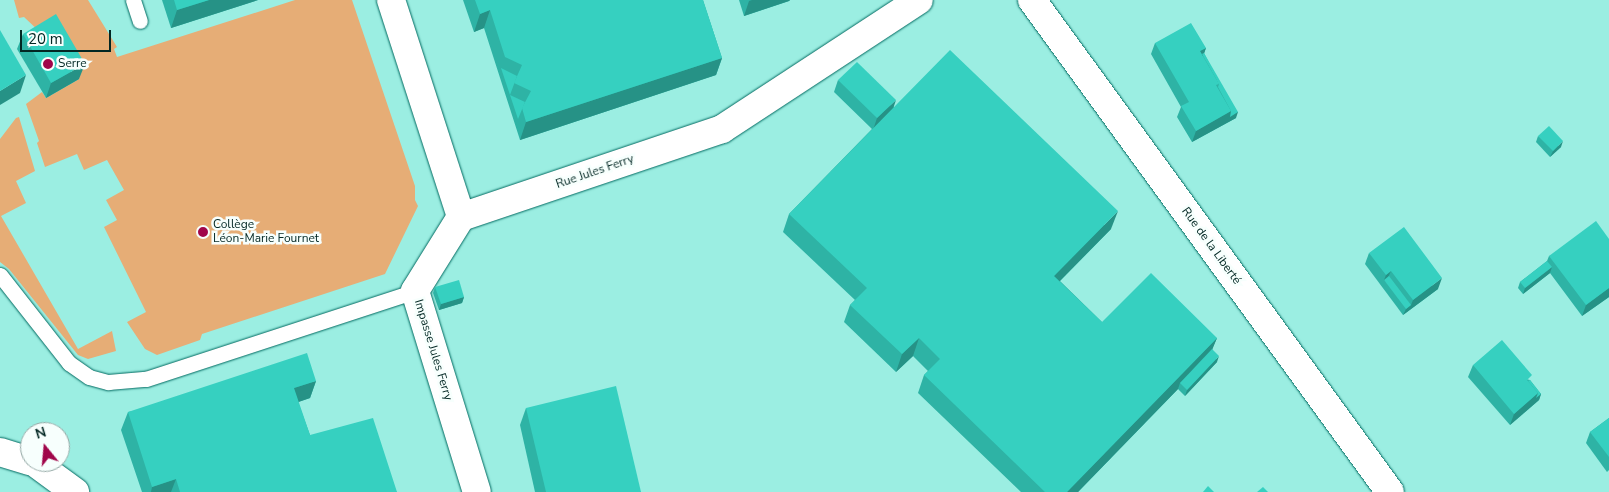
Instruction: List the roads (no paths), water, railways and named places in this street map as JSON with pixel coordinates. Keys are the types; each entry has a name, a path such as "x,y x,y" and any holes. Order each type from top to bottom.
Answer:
{"street":[{"path":"391,0 461,217"},
{"name":"Rue Jules Ferry","path":"461,217 722,129 919,0"},
{"name":"Rue de la Liberté","path":"1032,0 1390,492"},
{"name":"Impasse Jules Ferry","path":"461,217 416,291 477,492"},
{"path":"0,452 20,458"},
{"path":"48,472 75,492"}],"lane":[{"path":"133,0 140,21"},
{"path":"0,275 69,363 89,377 108,382 146,379 416,291"}],"place":[{"name":"Serre","path":"48,64"},
{"name":"Collège Léon-Marie Fournet","path":"203,232"}]}
